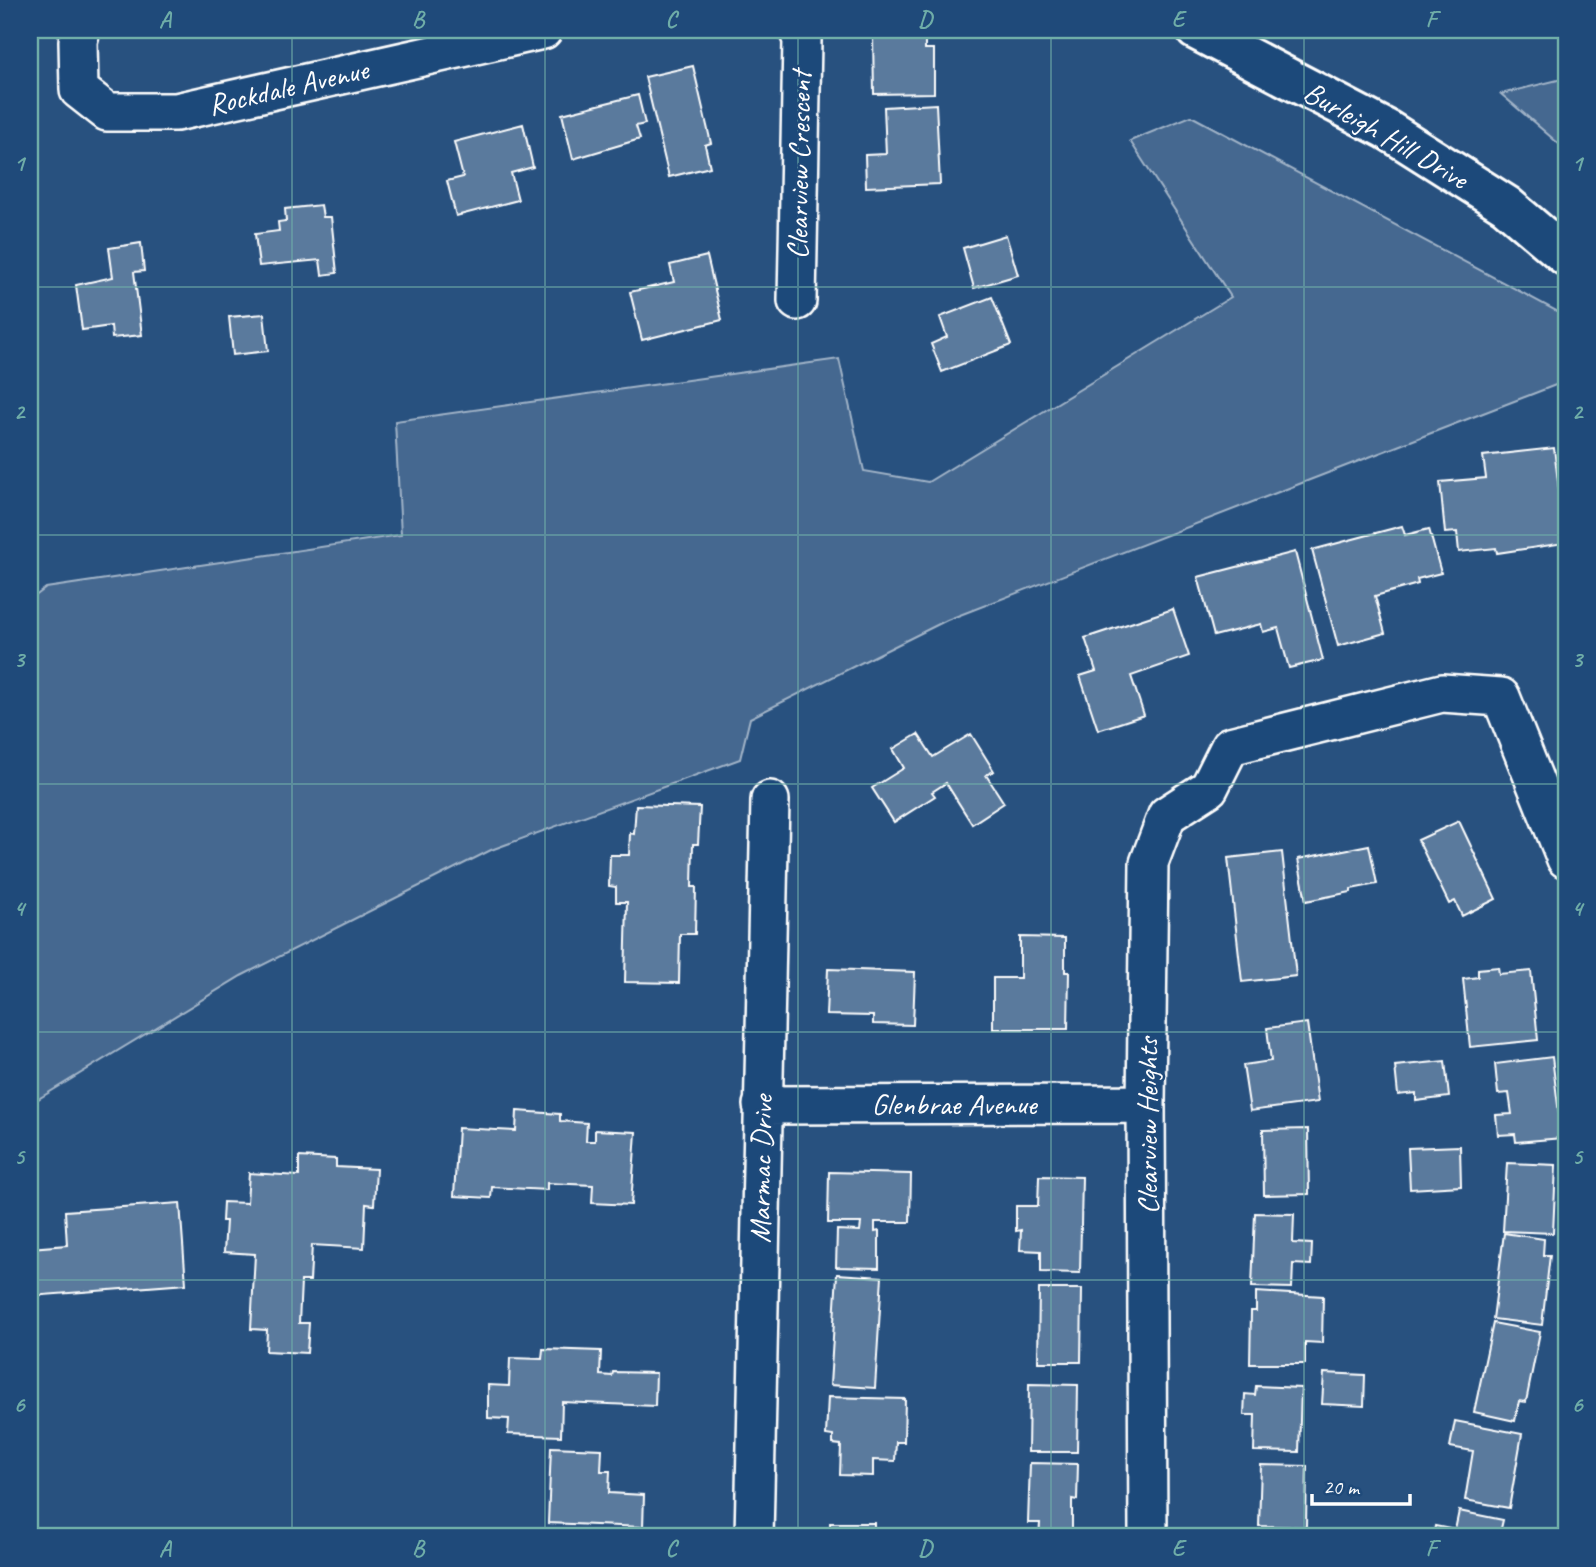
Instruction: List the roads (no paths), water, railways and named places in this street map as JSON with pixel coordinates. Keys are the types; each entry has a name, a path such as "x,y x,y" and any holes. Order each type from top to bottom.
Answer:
{"main road":[{"name":"Burleigh Hill Drive","path":"1196,30 1386,129 1506,205 1566,256"}],"street":[{"name":"Rockdale Avenue","path":"81,30 78,41 79,90 107,112 176,112 543,30"},
{"name":"Clearview Crescent","path":"797,301 802,40 798,30"},
{"name":"Clearview Heights","path":"1148,1537 1146,1104 1149,863 1167,815 1209,788 1230,746 1442,693 1501,697 1566,859"},
{"name":"Marmac Drive","path":"754,1537 770,800"},
{"name":"Glenbrae Avenue","path":"762,1105 1146,1104"}]}
